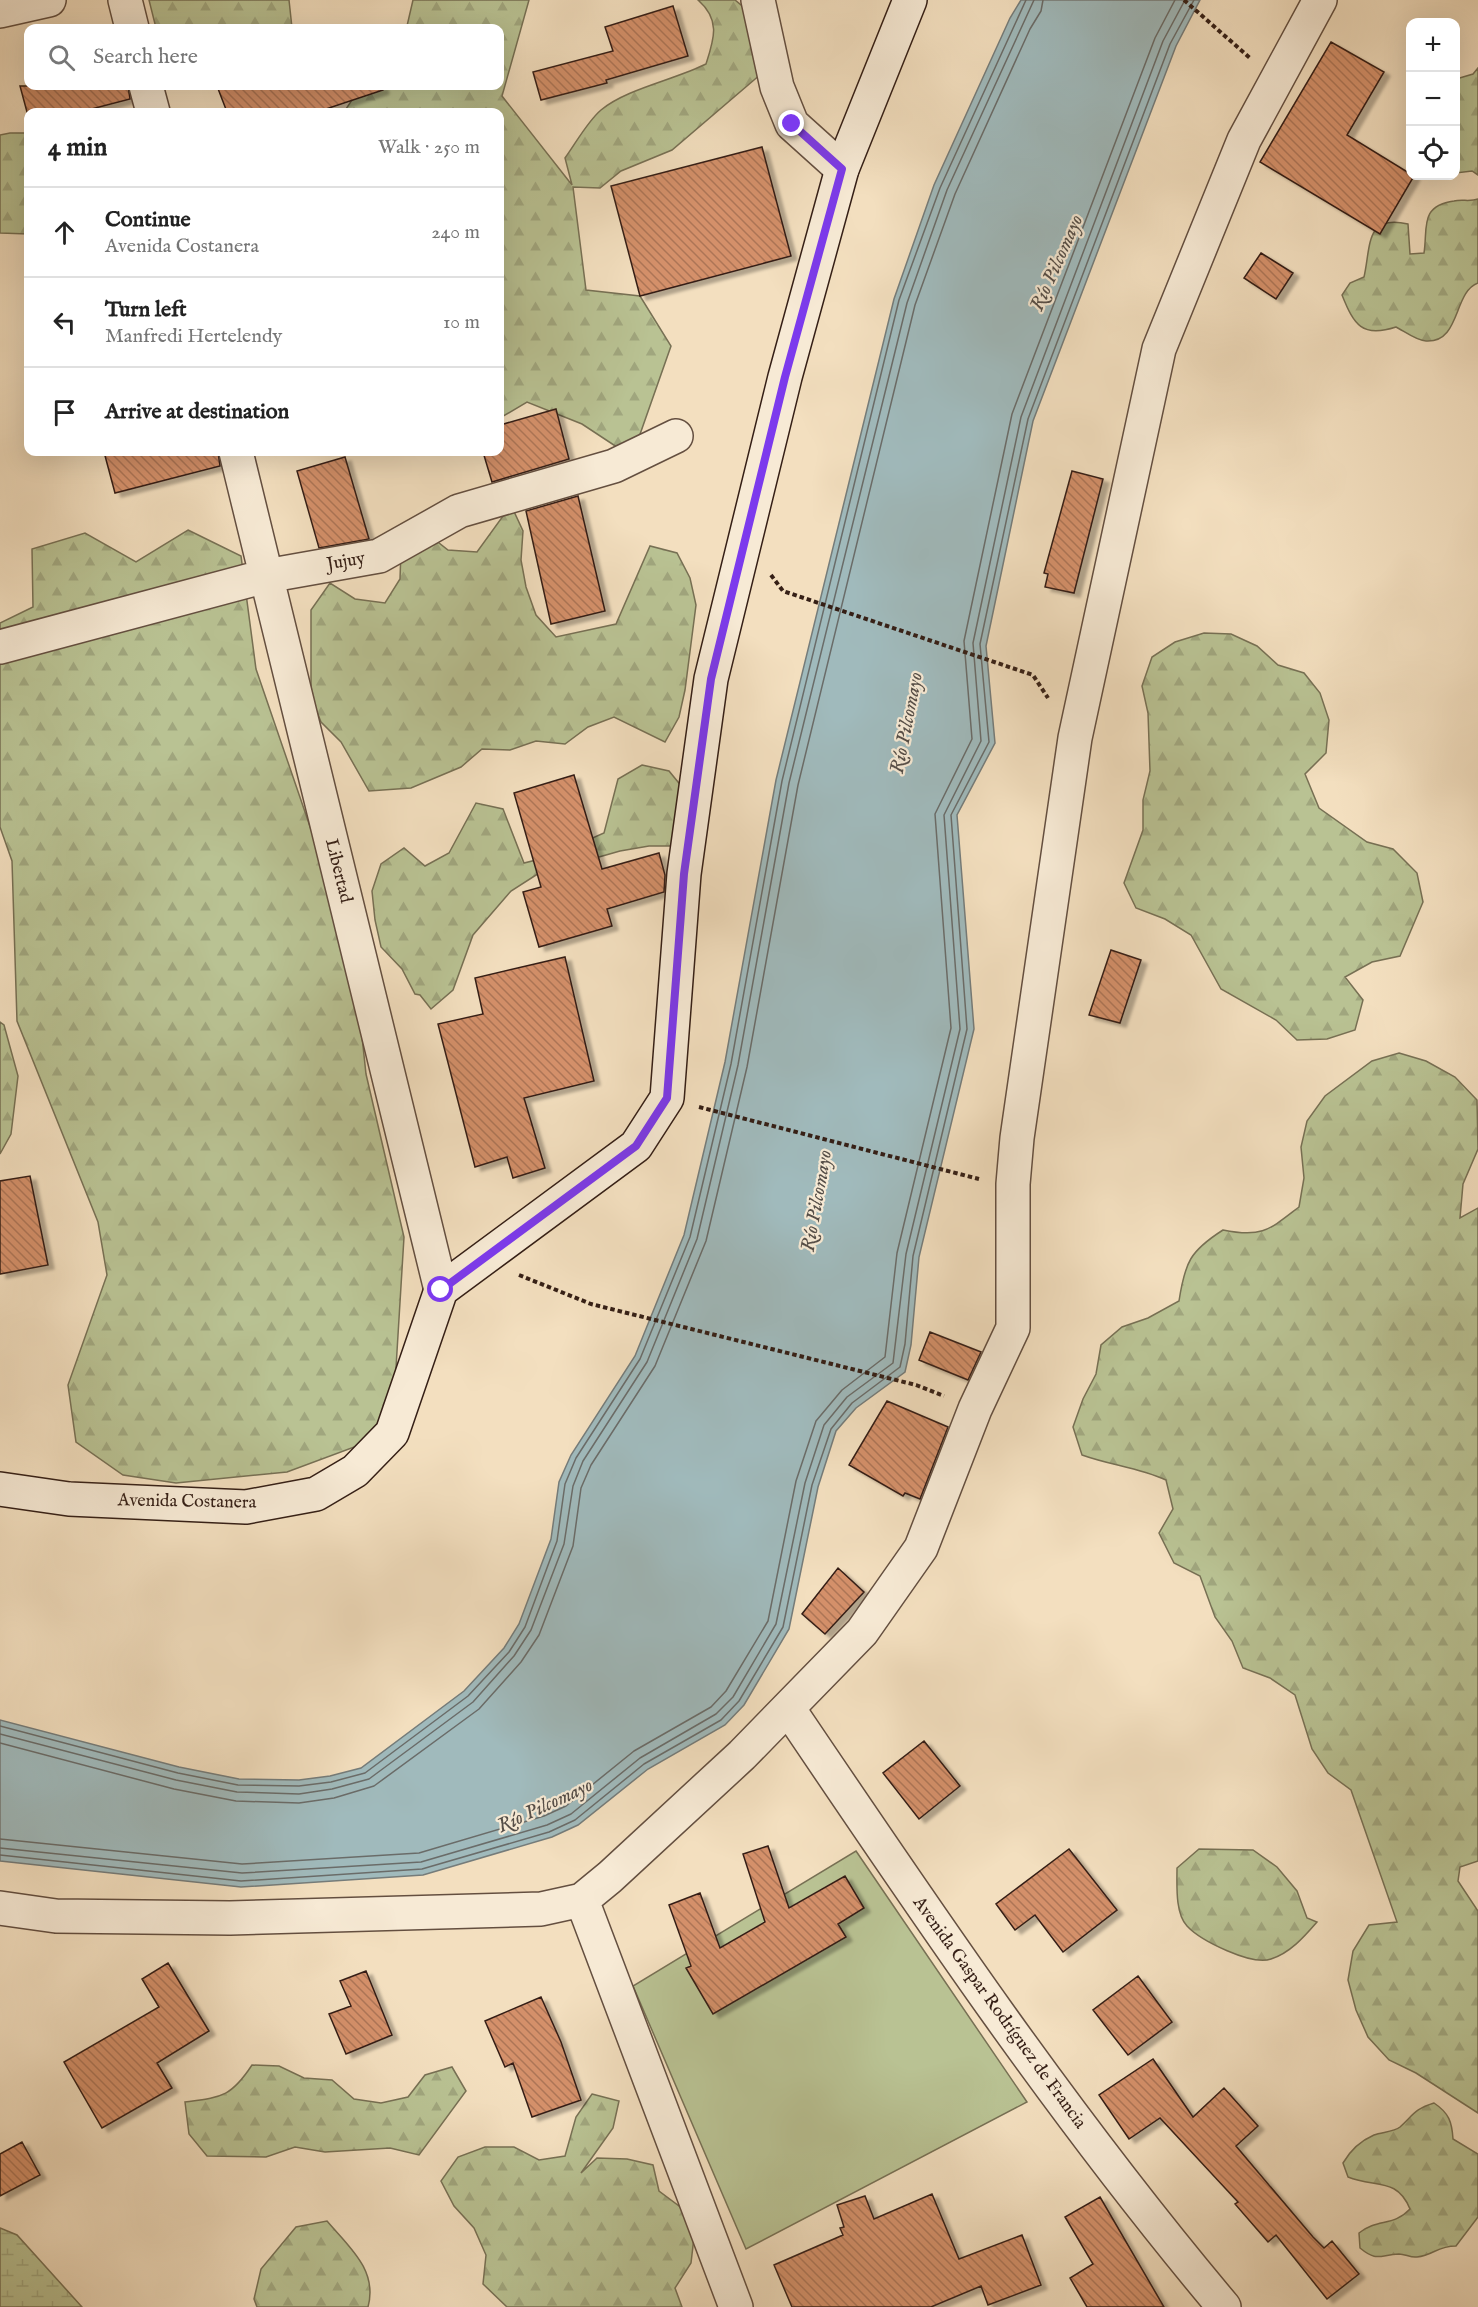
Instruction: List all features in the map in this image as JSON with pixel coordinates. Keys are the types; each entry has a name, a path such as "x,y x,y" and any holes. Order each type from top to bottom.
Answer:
{"street":[{"path":"0,11 48,0"},
{"path":"125,0 131,24"},
{"path":"758,0 777,87 792,124 842,169"},
{"path":"441,1290 636,1146 667,1098 684,874 711,679 785,377 842,169 910,0"},
{"path":"0,1908 56,1916 230,1918 541,1910 582,1900 742,1755 862,1632 921,1548 975,1409 1013,1329 1012,1184 1075,738 1159,348 1244,140 1320,0"},
{"path":"147,90 152,108"},
{"name":"Jujuy","path":"0,647 266,576 379,556 459,511 614,466 676,436"},
{"name":"Libertad","path":"237,456 441,1290"},
{"name":"Avenida Costanera","path":"0,1489 69,1500 246,1507 316,1494 355,1472 392,1433 441,1290"},
{"name":"Avenida Gaspar Rodríguez de Francia","path":"788,1708 969,1977 1088,2137 1224,2307"},
{"path":"582,1900 736,2307"}],"path":[{"path":"1184,0 1247,56"},
{"path":"783,591 1033,675"},
{"path":"693,1105 972,1178"},
{"path":"482,1260 591,1304 916,1385"}],"green space":[{"path":"149,0 289,0 292,24 155,24"},
{"path":"413,0 529,0 504,89 504,24 407,24"},
{"path":"698,0 735,0 753,15 761,74 672,150 621,171 600,188 573,187 586,290 640,296 671,346 632,457 582,424 527,402 504,416 504,108 347,108 352,100 353,90 504,90 502,96 572,185 565,158 601,110 623,96 706,64 713,38 713,22 705,7"},
{"path":"1478,68 1478,175 1472,171 1460,172 1460,78 1473,74"},
{"path":"24,133 24,234 0,233 0,135"},
{"path":"1478,199 1478,283 1464,296 1445,334 1437,339 1422,341 1396,327 1375,331 1367,330 1355,321 1342,295 1350,283 1364,277 1370,244 1377,228 1394,222 1408,224 1410,254 1424,253 1427,219 1435,208 1454,201"},
{"path":"511,505 523,531 521,560 526,587 536,615 556,637 616,624 650,546 677,553 690,578 696,605 685,690 679,717 665,742 614,717 588,727 565,744 536,741 510,750 482,749 461,767 411,788 369,791 341,742 321,722 311,697 311,610 330,583 355,599 385,603 400,579 401,550 425,532 448,550 477,552"},
{"path":"188,530 241,556 256,669 353,952 366,1074 404,1237 392,1433 287,1472 176,1483 123,1475 76,1442 68,1385 107,1275 98,1222 17,1021 12,861 0,827 0,623 33,607 32,549 85,533 136,562"},
{"path":"1204,633 1231,634 1257,646 1278,665 1304,673 1320,693 1329,720 1326,753 1305,774 1319,808 1367,842 1393,849 1417,873 1423,902 1400,956 1372,962 1345,977 1363,1000 1355,1030 1327,1039 1297,1040 1276,1020 1221,989 1191,935 1165,919 1136,908 1124,883 1143,830 1143,800 1150,771 1148,713 1142,686 1152,657 1175,642"},
{"path":"642,765 669,771 687,793 679,846 649,846 620,851 536,875 511,891 473,935 453,990 431,1009 420,995 415,994 402,969 381,947 372,891 381,864 404,848 425,866 449,853 476,803 503,809 524,863 552,856 604,833 618,779"},
{"path":"0,1022 4,1025 18,1076 11,1134 0,1154"},
{"path":"1399,1053 1426,1061 1455,1077 1477,1100 1478,1149 1463,1184 1460,1218 1478,1208 1478,1861 1460,1867 1458,1881 1478,1911 1478,2113 1416,2073 1389,2060 1368,2037 1356,2010 1348,1980 1353,1951 1369,1925 1397,1922 1351,1790 1328,1773 1312,1749 1295,1695 1270,1678 1243,1668 1232,1641 1215,1617 1200,1576 1174,1563 1159,1533 1173,1509 1166,1480 1082,1455 1073,1427 1083,1399 1096,1374 1101,1345 1122,1327 1148,1318 1179,1301 1184,1276 1191,1259 1196,1251 1212,1237 1223,1230 1247,1233 1264,1230 1299,1207 1304,1178 1301,1147 1307,1121 1325,1096 1372,1061"},
{"path":"1199,1849 1253,1850 1277,1867 1297,1891 1307,1918 1317,1922 1290,1949 1271,1959 1252,1959 1240,1956 1203,1938 1183,1920 1177,1890 1177,1868"},
{"path":"856,1851 1027,2102 746,2249 633,1986"},
{"path":"252,2065 279,2066 304,2078 332,2080 354,2099 381,2103 408,2097 425,2075 452,2067 466,2091 419,2155 390,2148 325,2152 295,2147 266,2157 207,2156 189,2134 185,2102 225,2094 238,2084"},
{"path":"592,2094 619,2101 613,2128 581,2173 597,2158 627,2159 653,2165 659,2191 683,2209 694,2237 691,2263 675,2288 682,2307 507,2307 483,2284 486,2255 474,2228 454,2206 441,2181 458,2157 485,2147 514,2147 539,2160 565,2156 576,2117"},
{"path":"1434,2103 1449,2118 1453,2139 1478,2154 1478,2217 1456,2246 1444,2247 1417,2257 1399,2254 1378,2257 1370,2255 1360,2248 1359,2233 1373,2225 1398,2218 1410,2209 1399,2192 1392,2188 1348,2177 1343,2163 1352,2150 1364,2140 1397,2129 1419,2110"},
{"path":"327,2221 360,2260 365,2270 370,2294 368,2307 257,2307 254,2299 261,2269 296,2227"},
{"path":"0,2228 17,2235 82,2307 0,2307"}],"water":[{"name":"Río Pilcomayo","path":"1021,0 1200,0 1176,46 1033,421 986,646 995,743 957,815 974,1029 919,1257 911,1345 905,1372 856,1408 836,1431 818,1487 789,1629 744,1705 725,1725 648,1769 578,1825 552,1837 423,1875 241,1887 0,1861 0,1720 179,1767 239,1779 299,1780 330,1776 361,1768 464,1691 504,1648 519,1624 551,1539 559,1482 571,1455 635,1356 684,1235 725,1062 776,780 894,299 934,185 1010,18"}],"building":[{"path":"673,6 688,56 606,80 607,83 541,100 533,72 613,51 605,27"},
{"path":"1331,42 1384,72 1347,135 1406,171 1406,180 1412,180 1380,234 1260,162"},
{"path":"20,86 24,86 24,90 129,90 130,99 95,108 26,108"},
{"path":"219,90 383,90 329,108 225,108"},
{"path":"762,147 791,256 640,296 611,186"},
{"path":"1261,253 1293,273 1276,299 1244,278"},
{"path":"556,409 569,459 492,482 484,456 504,456 504,424"},
{"path":"105,456 219,456 220,466 115,493"},
{"path":"345,457 369,539 319,548 297,471"},
{"path":"1072,471 1103,479 1074,593 1045,587 1048,574 1044,573"},
{"path":"578,496 605,611 551,624 526,511"},
{"path":"574,775 602,869 659,853 665,875 664,892 607,909 612,926 539,947 523,892 541,887 514,793"},
{"path":"1111,950 1141,960 1120,1023 1089,1015"},
{"path":"565,957 594,1081 524,1098 545,1168 513,1178 507,1157 475,1167 438,1024 483,1014 475,978"},
{"path":"30,1176 48,1265 0,1274 0,1181"},
{"path":"930,1332 981,1352 968,1380 919,1360"},
{"path":"887,1401 948,1427 920,1499 905,1493 903,1496 849,1465"},
{"path":"838,1568 864,1592 825,1634 802,1614"},
{"path":"924,1741 960,1786 919,1819 883,1773"},
{"path":"768,1846 789,1908 845,1876 864,1908 838,1924 846,1937 713,2014 686,1968 691,1966 669,1905 700,1893 720,1948 765,1922 743,1854"},
{"path":"1069,1849 1117,1910 1063,1952 1035,1915 1015,1930 996,1904"},
{"path":"168,1963 209,2031 157,2063 172,2088 102,2128 64,2062 159,2007 142,1979"},
{"path":"366,1971 392,2035 346,2054 329,2014 351,2006 340,1981"},
{"path":"1138,1976 1172,2022 1128,2055 1093,2010"},
{"path":"541,1997 561,2042 581,2100 532,2117 513,2063 505,2067 485,2021"},
{"path":"1153,2059 1193,2117 1224,2088 1258,2126 1236,2146 1313,2237 1324,2248 1332,2241 1359,2274 1327,2299 1276,2235 1268,2242 1235,2204 1238,2202 1160,2118 1129,2139 1099,2095"},
{"path":"22,2142 40,2175 0,2196 0,2154"},
{"path":"932,2194 959,2259 1022,2235 1041,2285 988,2305 981,2286 931,2307 792,2307 774,2265 843,2235 840,2228 844,2227 837,2205 865,2196 874,2219"},
{"path":"1100,2197 1164,2307 1087,2307 1070,2278 1093,2264 1065,2217"}],"route":[{"path":"441,1290 636,1146 667,1098 684,874 711,679 785,377 842,169 792,124"}]}
